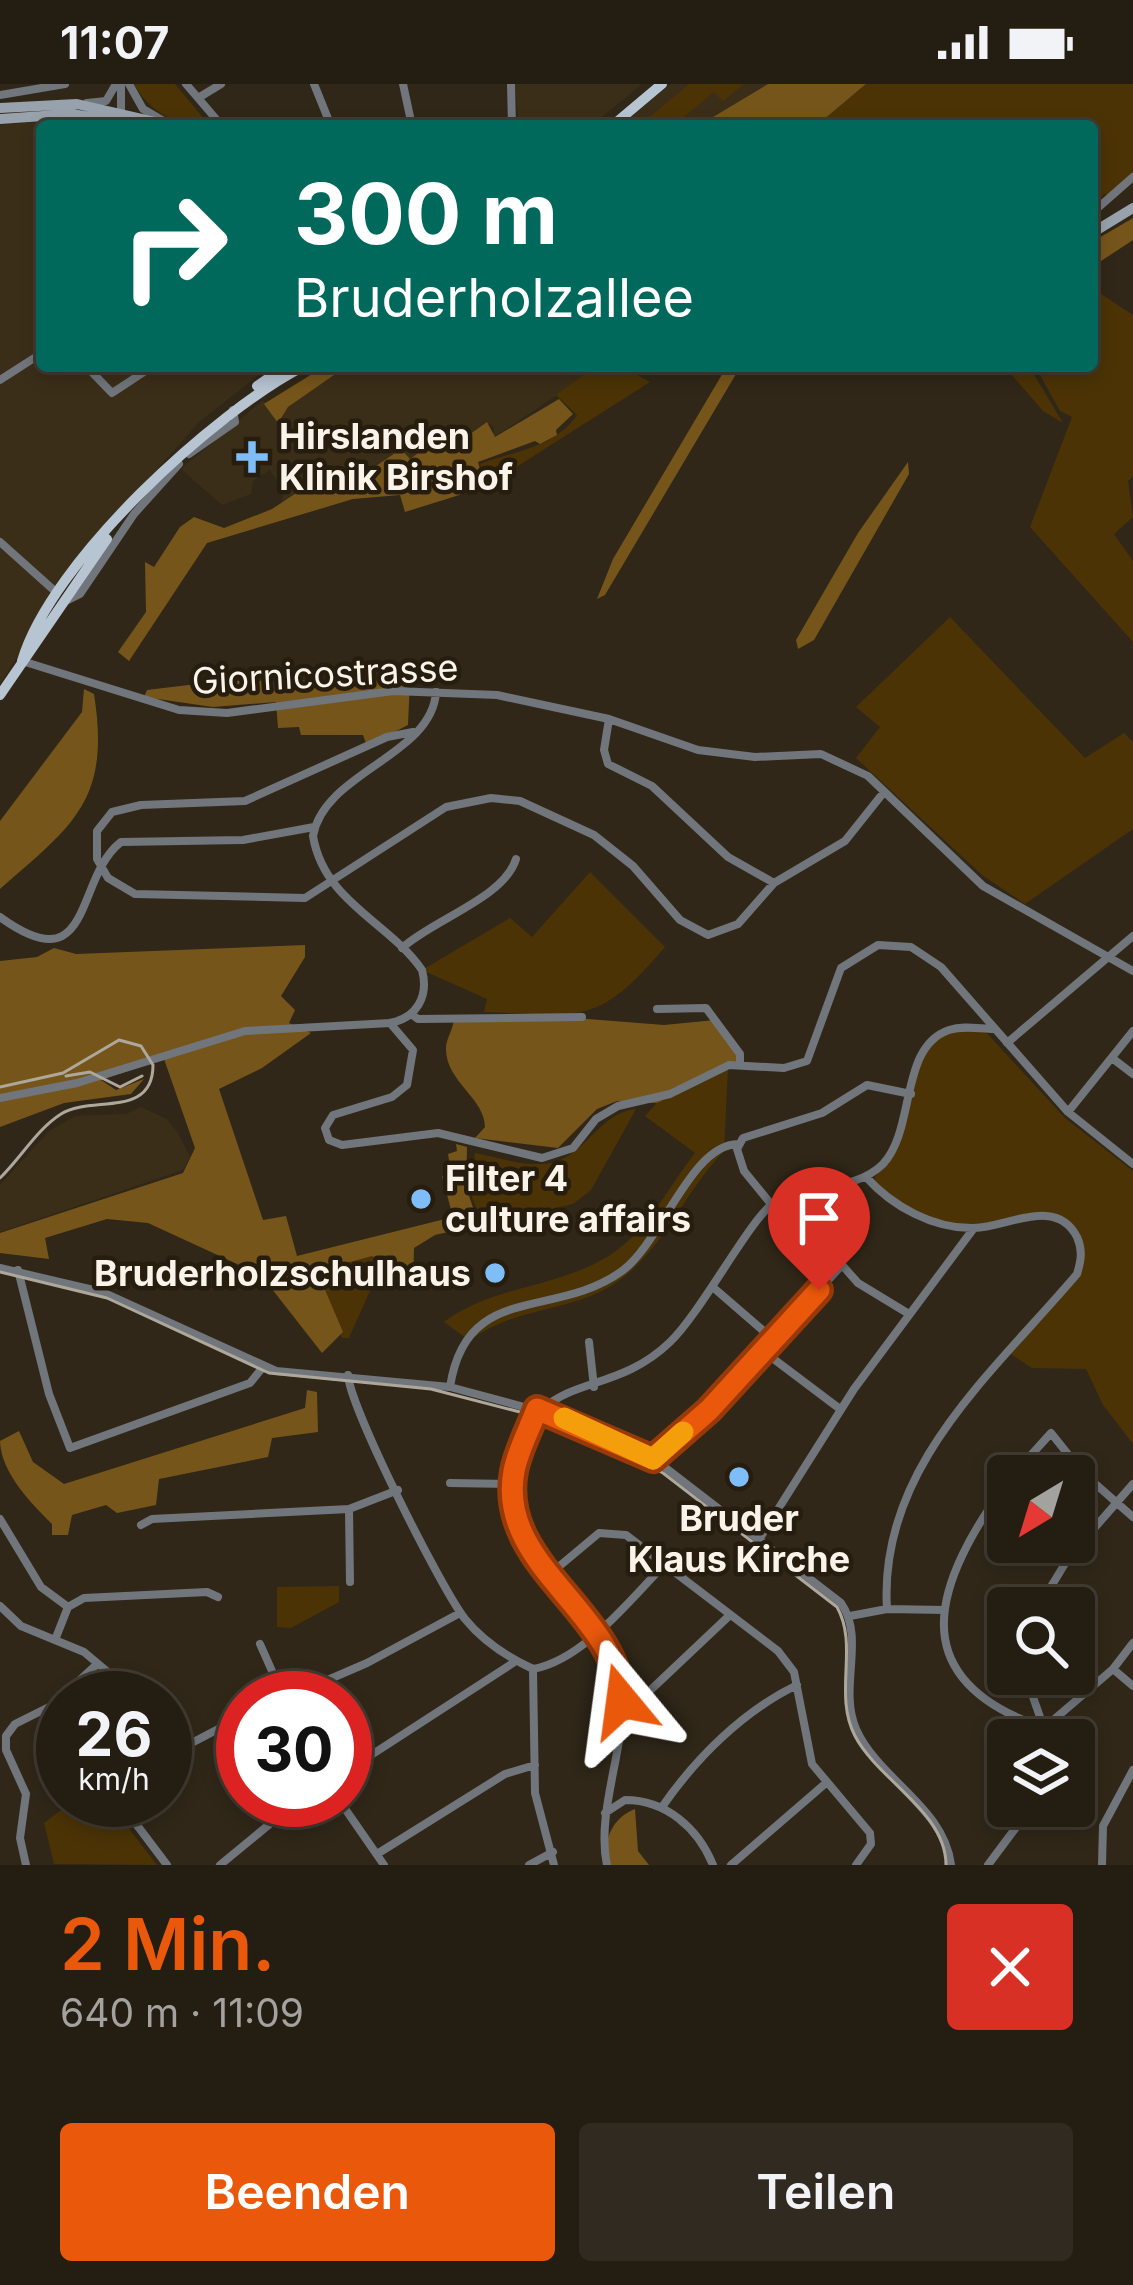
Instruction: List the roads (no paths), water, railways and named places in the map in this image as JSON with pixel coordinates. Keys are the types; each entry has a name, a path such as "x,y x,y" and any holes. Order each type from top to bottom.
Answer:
{"main road":[{"path":"618,120 662,84"},
{"path":"0,108 77,104 152,120"},
{"path":"0,119 72,114 108,120"},
{"path":"1098,229 1133,208"},
{"path":"63,598 74,575 184,448 278,372"},
{"path":"232,408 294,372"},
{"path":"0,695 111,530"}],"street":[{"path":"0,95 64,84"},
{"path":"186,84 217,120"},
{"path":"198,98 221,84"},
{"path":"314,84 329,120"},
{"path":"403,84 411,120"},
{"path":"511,84 512,120"},
{"path":"77,104 106,101 124,86"},
{"path":"121,111 124,86"},
{"path":"124,86 143,109 162,120"},
{"path":"1098,208 1133,178"},
{"path":"0,380 36,357"},
{"path":"92,372 112,393 144,372"},
{"path":"0,542 63,598 80,594 150,494 186,457 235,422 232,408"},
{"path":"43,582 74,575"},
{"name":"Giornicostrasse","path":"22,661 143,702 195,711 227,712 393,691 436,692 532,700 725,754 821,754 845,761 884,792 983,886 1133,971"},
{"path":"0,1099 77,1083 228,1034 391,1023 411,1014 425,982 402,948 363,920 334,883 314,844 315,827 365,771 432,714 436,692"},
{"path":"609,719 604,750 608,764 652,786 728,857 774,883"},
{"path":"413,732 387,737 355,756 245,801 141,805 112,812 94,844 102,868 120,888 167,898 305,898 334,883 429,815 491,798 546,810 594,835 632,866 693,931 725,933 774,883 845,841 884,792"},
{"path":"0,917 33,937 58,938 83,912 114,847 132,839 243,839 315,827"},
{"path":"402,948 500,887 517,859"},
{"path":"1007,1043 1133,936"},
{"path":"391,1023 413,1050 406,1085 392,1097 329,1118 326,1135 335,1144 438,1133 493,1150 558,1155 573,1148 606,1111 670,1094 740,1063 784,1067 807,1061 832,982 850,958 878,945 902,945 927,955 1068,1112 1133,1164"},
{"path":"657,1010 706,1008 740,1054 740,1063"},
{"path":"411,1014 418,1019 583,1017"},
{"path":"607,1865 604,1814 620,1719 621,1679 597,1631 524,1538 514,1484 537,1409 554,1396 594,1387 668,1345 715,1288 771,1204 866,1177 893,1150 918,1064 934,1038 950,1029 994,1029"},
{"path":"1068,1112 1133,1031"},
{"path":"1112,1058 1133,1074"},
{"path":"450,1388 458,1348 470,1332 497,1314 581,1292 620,1273 652,1242 701,1163 726,1144 738,1144 758,1132 822,1113 867,1085 911,1094"},
{"path":"738,1144 744,1172 771,1204"},
{"path":"866,1177 917,1215 974,1228 1044,1215 1058,1218 1073,1230 1081,1262 958,1412 910,1483 886,1556 887,1609"},
{"path":"758,1541 840,1409 974,1228"},
{"path":"653,1459 764,1351 842,1265 858,1283 910,1313"},
{"path":"0,1268 127,1302 263,1367 450,1388 537,1409 653,1459 831,1592 850,1616 847,1690 853,1723 868,1751 943,1834 951,1865"},
{"path":"18,1270 49,1394 70,1448 250,1383 263,1367"},
{"path":"715,1288 774,1340"},
{"path":"589,1342 594,1387"},
{"path":"764,1351 840,1409"},
{"path":"348,1375 361,1420 460,1612 489,1643 517,1661 533,1669 552,1663 597,1631 664,1565"},
{"path":"1031,1455 1051,1433 1071,1455"},
{"path":"1095,1481 1133,1517"},
{"path":"450,1484 514,1484"},
{"path":"1051,1587 1069,1557 1133,1484"},
{"path":"141,1525 152,1519 349,1509 398,1490"},
{"path":"349,1509 350,1582"},
{"path":"987,1512 964,1546 944,1610 946,1643 962,1681 998,1711 1020,1719"},
{"path":"0,1519 41,1587 68,1607"},
{"path":"550,1574 599,1533 626,1534 778,1651 797,1685 804,1740 826,1783 870,1833 871,1844 856,1865"},
{"path":"55,1640 68,1607 94,1597 207,1592 218,1597"},
{"path":"0,1606 21,1626 84,1652 103,1671"},
{"path":"850,1616 887,1609 944,1610"},
{"path":"350,1671 460,1612"},
{"path":"620,1719 730,1615"},
{"path":"1055,1719 1113,1670 1133,1643"},
{"path":"260,1644 272,1671"},
{"path":"372,1755 517,1661"},
{"path":"26,1865 20,1838 26,1788 6,1750 6,1736 15,1724 53,1705 95,1666"},
{"path":"533,1669 535,1793 554,1865"},
{"path":"1113,1670 1133,1686"},
{"path":"662,1807 684,1776 755,1709 797,1685"},
{"path":"376,1854 505,1774 535,1765"},
{"path":"1102,1865 1103,1826 1133,1770"},
{"path":"731,1865 826,1783"},
{"path":"604,1814 625,1800 662,1807 698,1838 713,1865"},
{"path":"138,1827 167,1865"},
{"path":"220,1865 266,1827"},
{"path":"358,1827 383,1865"},
{"path":"988,1865 1016,1827"},
{"path":"529,1865 553,1852"}],"tram line":[{"path":"0,1087 63,1073 119,1040 141,1046 153,1065 143,1093 61,1114 0,1178"},
{"path":"66,1076 90,1072 120,1087 142,1076"},
{"path":"0,1272 107,1298 269,1373 431,1389 574,1426 663,1473 837,1607 846,1638 846,1704 855,1736 935,1829 946,1865"}],"place":[{"name":"Hirslanden Klinik Birshof","path":"252,457"},
{"name":"Filter 4 culture affairs","path":"421,1199"},
{"name":"Bruderholzschulhaus","path":"495,1273"},
{"name":"Bruder Klaus Kirche","path":"739,1477"}]}
